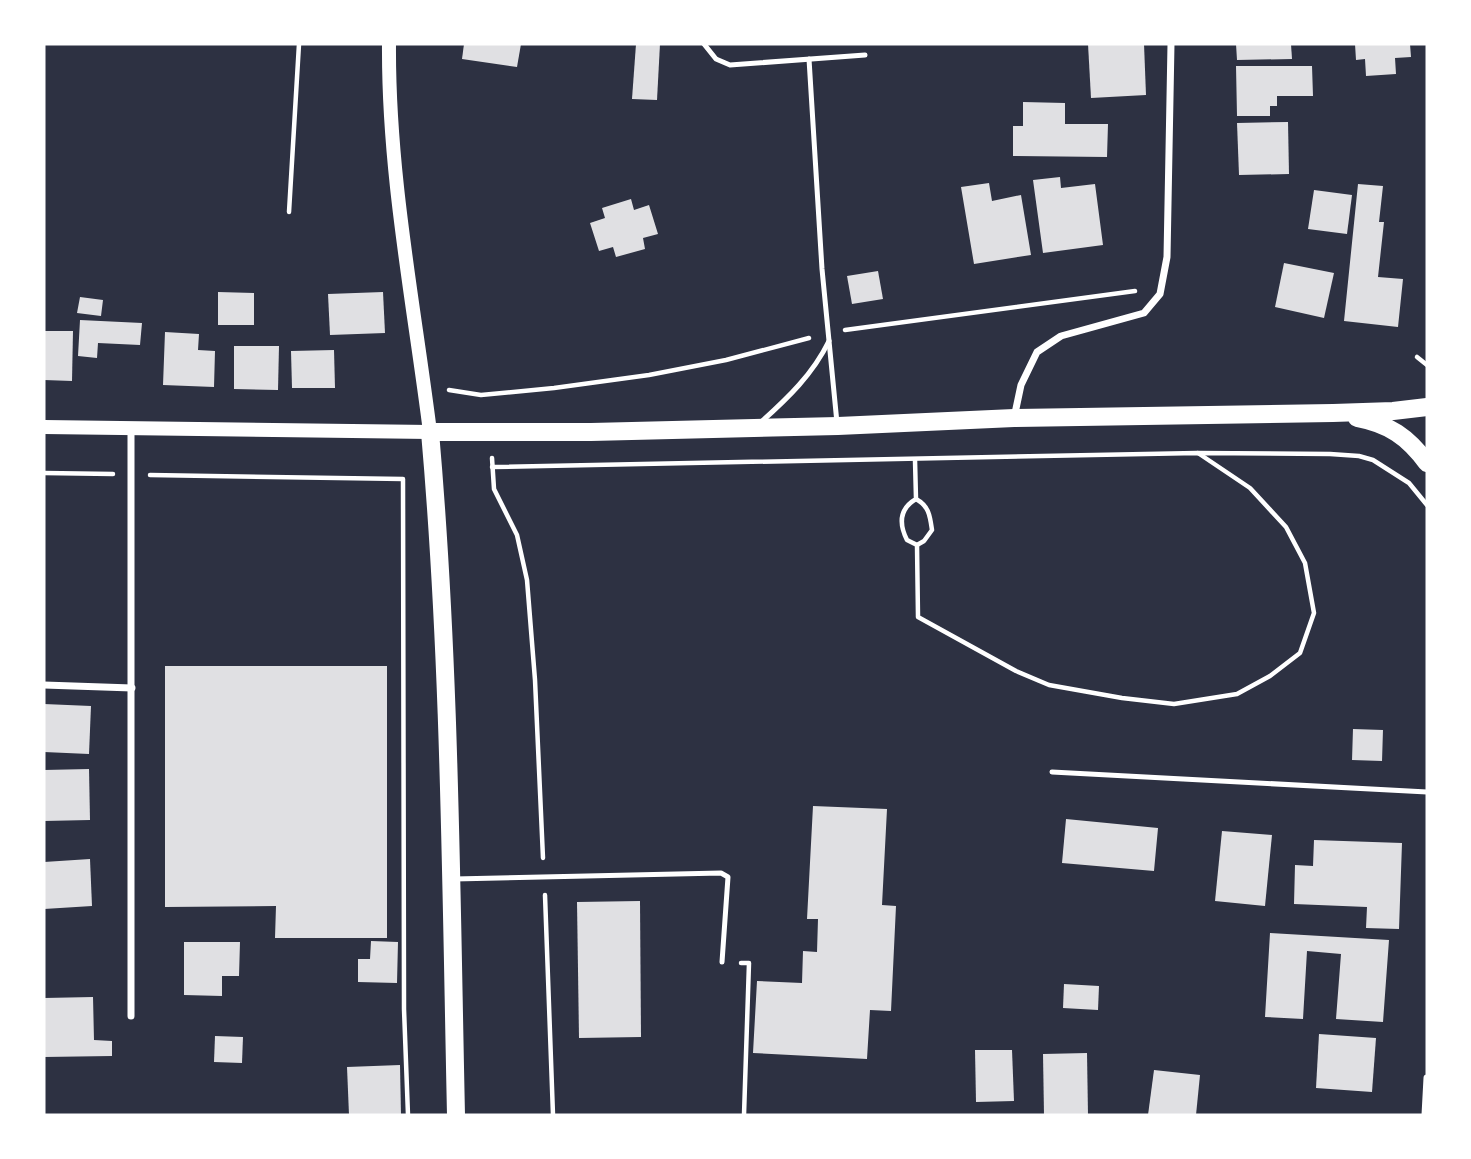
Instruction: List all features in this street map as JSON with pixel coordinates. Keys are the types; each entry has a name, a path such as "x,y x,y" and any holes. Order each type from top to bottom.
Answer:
{"main road":[{"path":"389,44 390,96 400,200 430,432 443,603 456,1115"},
{"path":"44,427 591,432 838,426 1014,418 1333,413 1427,407"},
{"path":"1333,413 1366,420 1394,430 1414,444 1427,463"},
{"path":"1427,440 1427,454"}],"street":[{"path":"1014,418 1021,385 1037,352 1062,336 1144,313 1160,294 1167,257 1171,44"},
{"path":"131,427 131,1016"},
{"path":"44,685 132,688"},
{"path":"1425,1115 1427,1078"}],"lane":[{"path":"704,44 716,59 730,65 864,55"},
{"path":"809,59 829,341 838,426"},
{"path":"755,428 806,378 818,363 829,341"},
{"path":"1052,772 1427,792"},
{"path":"451,879 721,873 728,877 722,962"}],"path":[{"path":"289,212 299,44"},
{"path":"424,387 481,395 554,388 649,375 726,360 829,333 1135,291 1160,294"},
{"path":"1417,357 1427,365"},
{"path":"481,395 490,432 494,489 517,535 527,580 535,680 553,1115"},
{"path":"492,467 1197,453 1359,456 1373,460 1409,483 1427,505"},
{"path":"917,545 918,617 1016,671 1049,685 1174,704 1237,694 1270,676 1300,653 1314,613 1306,563 1286,527 1250,488 1197,453"},
{"path":"915,460 916,499"},
{"path":"44,473 403,479 403,982 408,1115"},
{"path":"916,499 924,504 929,513 932,530 925,541 917,545"},
{"path":"916,499 909,503 901,522 907,540 917,545"},
{"path":"722,962 749,963 744,1115"}],"building":[{"path":"464,44 521,44 517,67 462,59"},
{"path":"636,44 660,44 657,100 632,99"},
{"path":"1088,44 1144,44 1146,95 1091,98"},
{"path":"1236,44 1291,44 1292,59 1237,60"},
{"path":"1355,44 1410,44 1411,57 1395,58 1396,74 1366,76 1365,59 1356,60"},
{"path":"1236,66 1312,66 1313,96 1277,96 1277,106 1270,106 1270,116 1237,116"},
{"path":"1023,102 1065,103 1065,124 1108,124 1107,157 1013,156 1013,126 1023,126"},
{"path":"1288,122 1289,174 1239,175 1237,123"},
{"path":"1060,177 1061,188 1095,184 1103,245 1043,253 1033,180"},
{"path":"989,183 992,201 1021,195 1031,255 974,264 961,187"},
{"path":"1358,184 1383,186 1379,222 1384,222 1378,277 1403,279 1398,327 1344,321"},
{"path":"1314,190 1352,195 1347,234 1308,229"},
{"path":"631,199 634,210 649,205 658,234 643,238 645,249 616,257 613,247 599,251 590,223 605,218 602,208"},
{"path":"1284,263 1334,273 1324,318 1275,307"},
{"path":"878,271 883,299 852,304 847,276"},
{"path":"218,292 254,293 254,325 218,325"},
{"path":"383,292 385,333 330,335 328,294"},
{"path":"80,297 103,300 101,316 77,313"},
{"path":"80,320 142,323 140,345 98,343 97,358 78,356"},
{"path":"44,331 73,331 72,381 44,380"},
{"path":"165,332 199,334 198,350 215,351 214,387 163,385"},
{"path":"234,346 279,346 278,390 234,389"},
{"path":"334,350 335,388 292,388 291,351"},
{"path":"165,666 387,666 387,938 275,938 276,906 165,907"},
{"path":"44,704 91,706 89,754 44,752"},
{"path":"1353,729 1383,730 1382,761 1352,760"},
{"path":"89,769 90,820 44,821 44,770"},
{"path":"813,806 887,809 882,905 896,906 891,1011 870,1010 867,1059 753,1053 757,981 802,983 803,951 817,952 818,919 807,919"},
{"path":"1066,819 1158,828 1154,871 1062,863"},
{"path":"1222,831 1272,835 1265,906 1215,901"},
{"path":"1314,840 1402,843 1399,929 1366,928 1367,907 1294,904 1295,865 1313,866"},
{"path":"90,859 92,906 44,909 44,862"},
{"path":"640,901 641,1037 579,1038 577,902"},
{"path":"1270,933 1389,940 1383,1022 1336,1019 1341,954 1307,951 1303,1019 1265,1017"},
{"path":"371,941 398,942 397,983 358,982 358,959 370,959"},
{"path":"184,942 240,942 239,976 222,976 222,996 184,995"},
{"path":"1064,984 1099,986 1098,1010 1063,1008"},
{"path":"93,997 94,1040 112,1041 112,1056 44,1057 44,998"},
{"path":"1319,1034 1376,1038 1372,1092 1316,1088"},
{"path":"215,1036 243,1037 242,1063 214,1062"},
{"path":"975,1050 1012,1050 1014,1101 976,1102"},
{"path":"1087,1053 1088,1115 1044,1115 1043,1054"},
{"path":"400,1065 401,1115 349,1115 347,1067"},
{"path":"1154,1070 1200,1075 1196,1115 1148,1115"}]}
